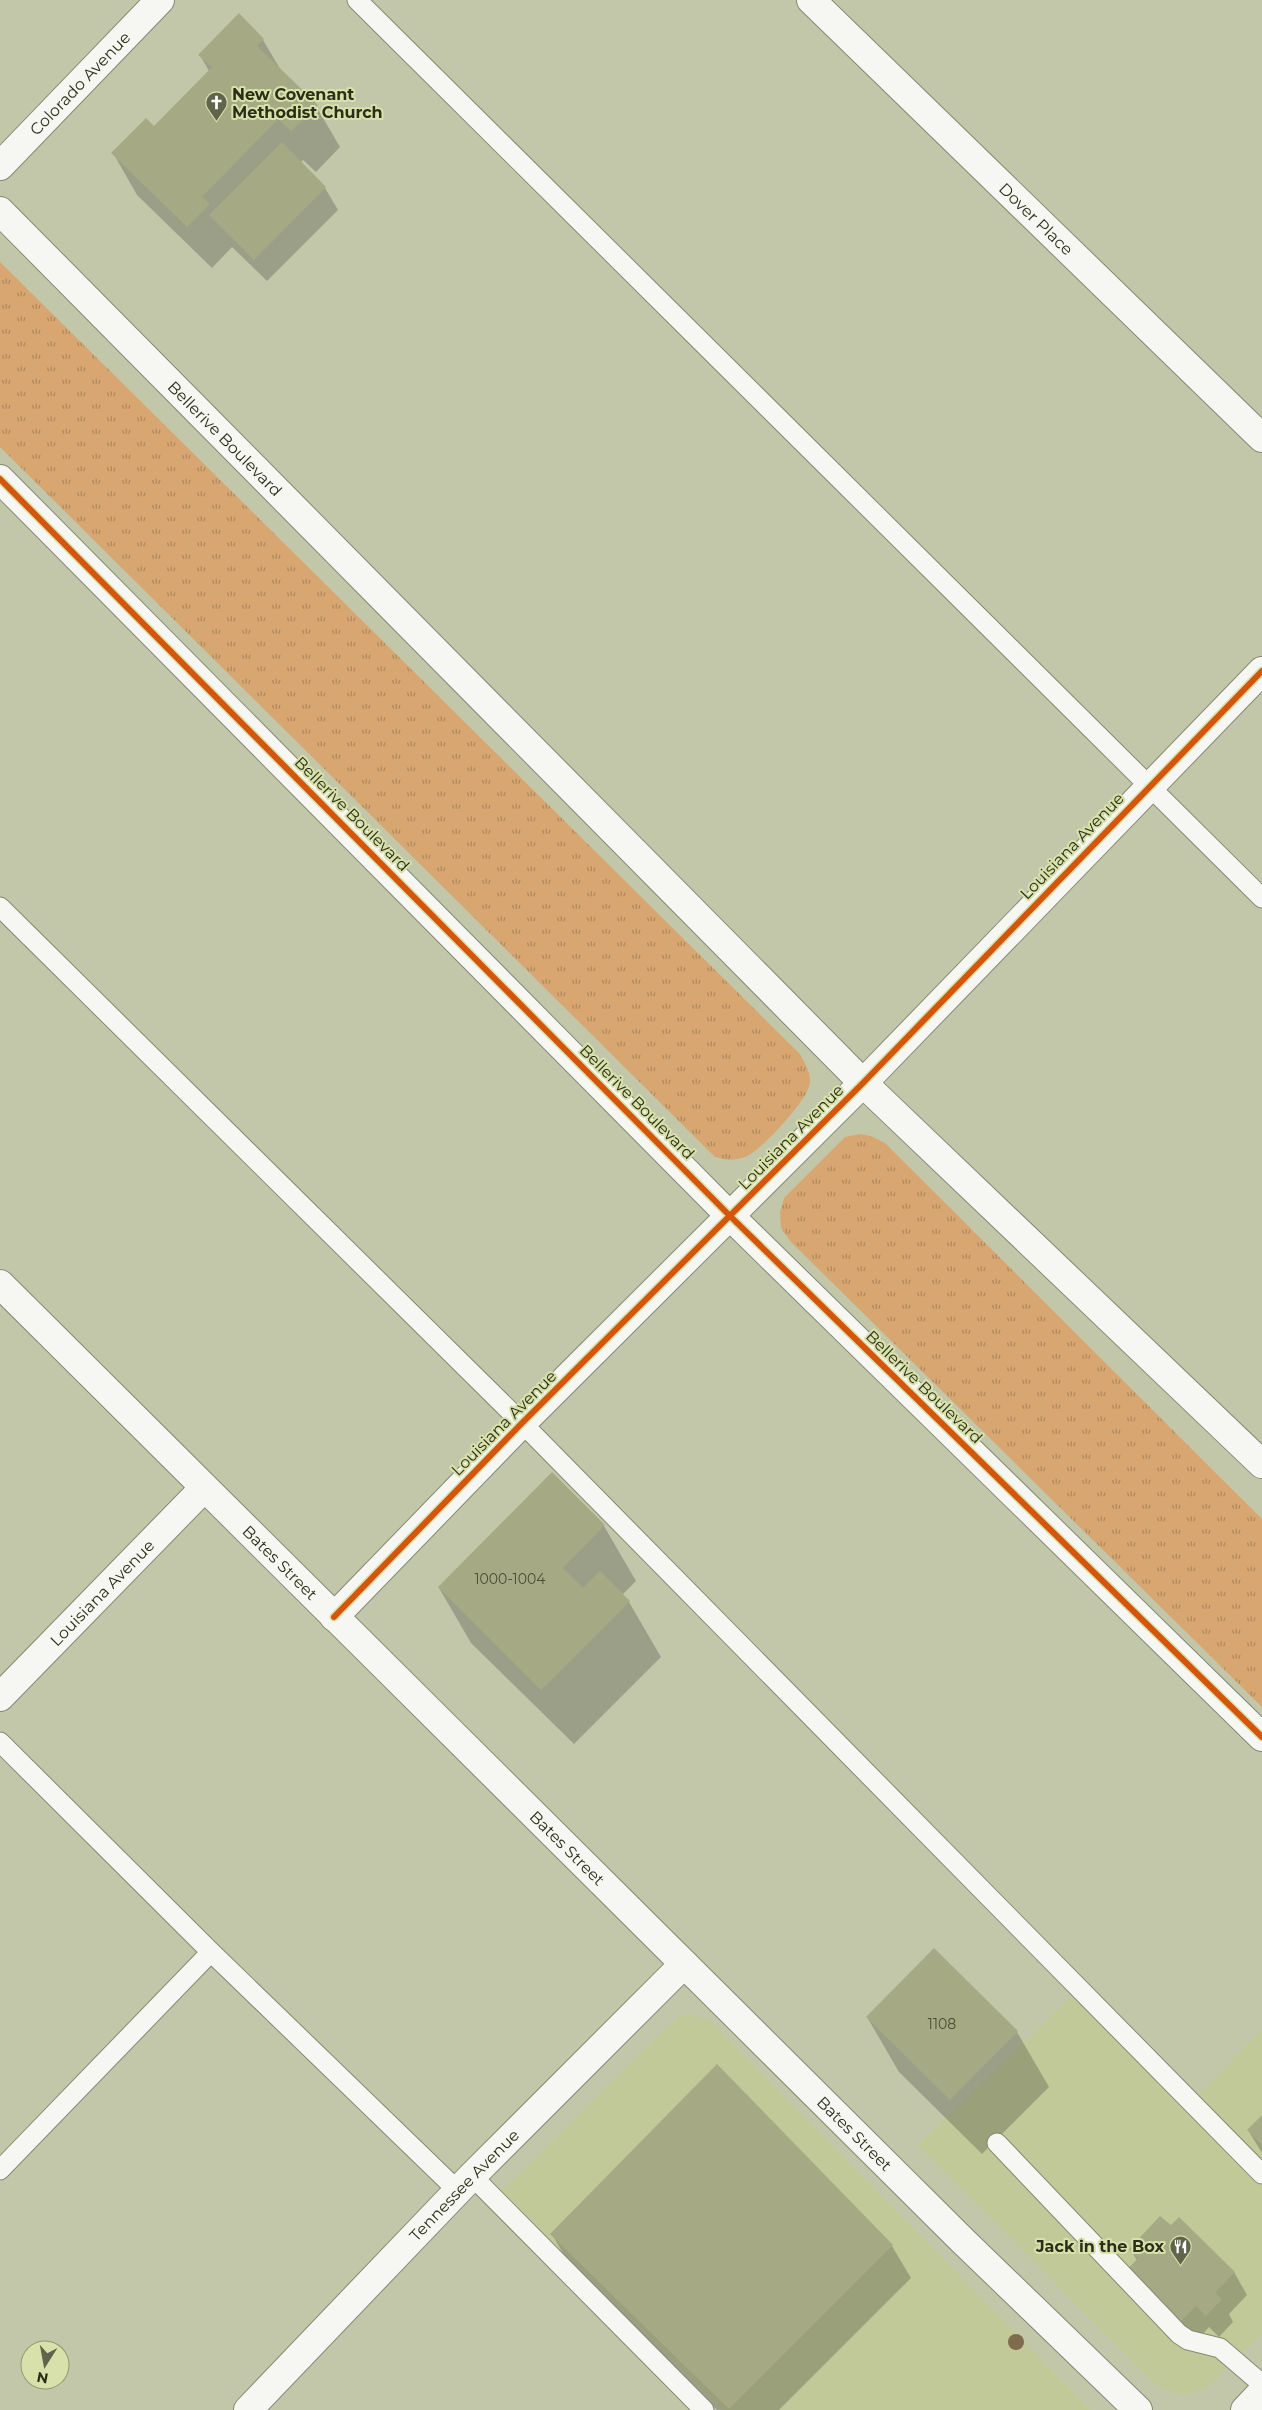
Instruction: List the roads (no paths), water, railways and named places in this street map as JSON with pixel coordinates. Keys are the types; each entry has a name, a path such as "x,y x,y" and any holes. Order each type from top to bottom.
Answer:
{"street":[{"name":"Colorado Avenue","path":"0,166 160,0"},
{"name":"Dover Place","path":"811,0 1262,438"},
{"name":"Bellerive Boulevard","path":"0,212 863,1083 1262,1464"},
{"name":"Bellerive Boulevard","path":"0,479 730,1216 1262,1737"},
{"name":"Louisiana Avenue","path":"334,1617 522,1423 863,1083 1262,671"},
{"name":"Bates Street","path":"0,1284 962,2240 1138,2410"},
{"name":"Louisiana Avenue","path":"0,1697 204,1488"},
{"name":"Tennessee Avenue","path":"248,2410 465,2184 684,1964"},
{"path":"1244,2410 1262,2392"}],"lane":[{"path":"358,0 1262,898"},
{"path":"0,908 522,1423 1262,2174"},
{"path":"0,1742 211,1952 465,2184 704,2410"},
{"path":"0,2170 211,1952"},
{"path":"997,2144 1179,2334 1188,2340 1220,2348 1262,2384"}],"place":[{"name":"New Covenant Methodist Church","path":"216,122"},
{"name":"Jack in the Box","path":"1180,2265"}]}
